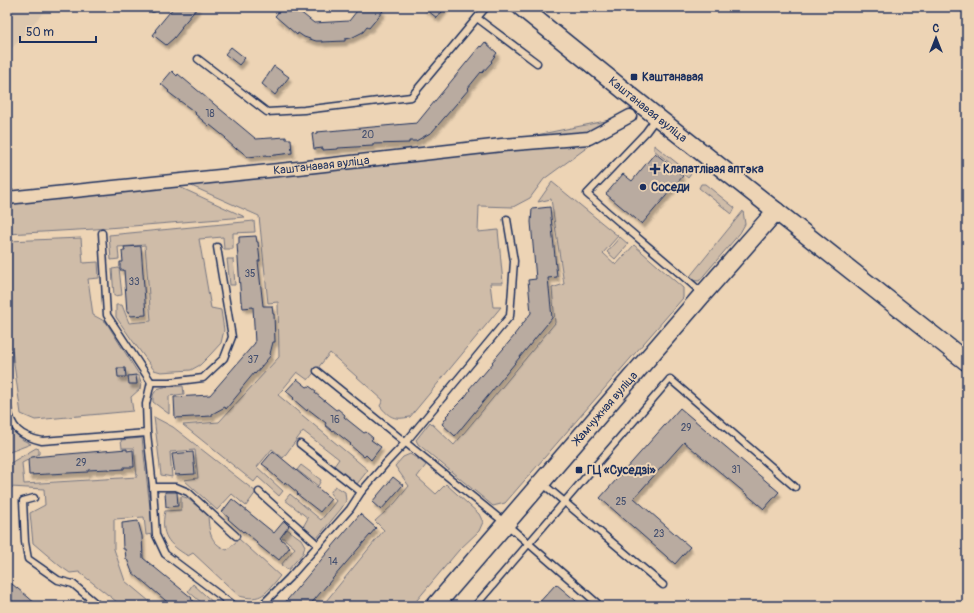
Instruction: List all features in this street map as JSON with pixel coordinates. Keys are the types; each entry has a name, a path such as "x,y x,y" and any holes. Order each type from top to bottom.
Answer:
{"main road":[{"name":"Каштанавая вуліца","path":"521,7 657,117 967,362"},
{"name":"Жамчужная вуліца","path":"435,606 540,482 776,211"}],"street":[{"name":"Каштанавая вуліца","path":"7,198 292,169 502,145 589,138 630,116"}],"lane":[{"path":"198,59 267,112 304,110 411,97 486,7"},
{"path":"477,18 537,63"},
{"path":"657,117 646,132 587,194 636,238 669,263 703,294"},
{"path":"257,606 262,605 290,578 350,509 361,492 405,443 510,316 514,261 507,219"},
{"path":"102,233 107,315 151,382 146,404 147,433 156,535 165,554 234,606"},
{"path":"151,382 170,382 203,378 224,358 232,337 218,247"},
{"path":"317,372 505,523 597,603"},
{"path":"475,606 670,379 795,487"},
{"path":"7,405 9,418 16,429 28,438 42,441 147,433"},
{"path":"300,444 361,492"},
{"path":"540,482 663,585"},
{"path":"153,488 176,487 188,492 236,536"},
{"path":"259,492 318,545"},
{"path":"34,498 23,501 25,542 28,559 58,580 73,584 99,606"}],"shaded area":[{"path":"7,7 48,7 7,54"},
{"path":"630,116 544,179 530,198 513,207 479,206 478,232 498,230 503,283 490,283 493,307 501,307 410,417 396,418 390,416 380,406 383,400 330,353 308,380 297,372 278,395 368,470 357,484 334,466 339,459 303,431 283,458 272,449 257,467 283,491 279,496 258,477 254,482 183,425 219,422 279,357 278,302 268,303 259,216 187,184 438,155"},
{"path":"654,145 691,174 688,178 654,150"},
{"path":"552,182 618,236 603,253 616,265 634,245 683,288 683,298 505,503 493,506 418,444 416,440 430,422 454,445 555,323 552,288 564,284 551,199 538,202"},
{"path":"701,184 705,184 735,208 732,214 699,188"},
{"path":"175,185 245,217 95,229 7,234 7,204"},
{"path":"743,211 745,224 740,233 699,281 687,280"},
{"path":"254,221 255,232 233,233 233,249 224,249 223,237 199,239 211,308 221,310 224,330 221,343 200,365 191,370 161,372 154,370 116,317 116,305 122,305 129,323 151,321 145,245 118,247 119,259 111,260 109,235"},
{"path":"620,237 628,244 615,259 607,252"},
{"path":"81,238 83,263 98,262 99,278 88,279 93,315 106,322 138,373 141,382 140,389 131,397 133,411 35,420 21,414 12,350 7,350 7,241"},
{"path":"227,259 233,259 235,285 230,285"},
{"path":"119,268 122,295 114,296 112,269"},
{"path":"183,386 184,394 169,396 169,414 153,402 153,395 157,389"},
{"path":"154,417 173,427 256,492 246,506 232,494 217,510 184,480 198,478 195,450 170,452 172,477 161,475"},
{"path":"7,426 23,440 31,444 7,453"},
{"path":"142,438 153,534 146,535 144,517 114,519 114,549 125,581 155,606 122,606 79,572 70,573 60,566 33,543 30,513 45,505 44,489 11,487 7,475 7,465 36,448 39,449 39,454 22,463 24,484 137,477 134,448 122,448 121,440"},
{"path":"410,454 426,465 417,477 436,494 446,484 479,514 483,522 479,531 459,550 412,606 322,606 384,530 375,521 395,503 409,486 395,466 403,457"},
{"path":"301,465 321,480 318,486 297,470"},
{"path":"335,486 345,492 346,501 317,538 303,527 308,518 285,500 290,494 321,520 336,501 330,493"},
{"path":"181,496 187,498 208,515 210,532 217,544 227,550 239,539 280,576 263,595 253,598 239,596 193,553 188,556 171,543 165,533 165,511 181,510"},
{"path":"287,529 301,539 305,546 303,553 288,570 281,565 295,548 281,536"},
{"path":"193,584 217,606 199,606 202,603 188,591"}],"building":[{"path":"174,7 198,7 174,38 166,45 153,35 156,31 155,30"},
{"path":"283,7 294,7 314,23 349,21 360,7 378,7 383,11 369,28 367,27 363,32 351,38 345,39 345,41 322,42 304,37 298,33 297,35 275,16"},
{"path":"423,7 446,7 437,18"},
{"path":"485,42 497,53 491,61 492,62 482,73 481,72 468,88 469,89 432,132 416,141 409,141 409,143 373,144 373,146 323,150 323,148 314,149 312,134 317,132 417,123 480,46 481,47"},
{"path":"231,47 245,58 239,65 225,54"},
{"path":"274,66 289,77 275,95 262,84"},
{"path":"172,71 177,76 178,74 256,139 286,137 286,139 291,139 292,153 248,157 237,148 236,149 225,139 226,138 168,92 169,91 161,84"},
{"name":"Соседи","path":"655,153 683,176 642,224 606,194 623,174 632,181"},
{"path":"550,207 557,277 548,278 552,318 455,436 442,424 447,417 446,416 465,397 470,390 469,389 493,363 492,362 531,313 528,280 536,279 531,222 532,209"},
{"path":"256,236 260,261 258,261 263,306 272,306 274,314 275,342 273,342 271,355 255,374 254,373 226,409 225,407 212,414 212,416 175,418 174,397 210,395 255,343 253,307 243,308 241,302 237,244 239,244 239,237"},
{"path":"141,246 146,315 130,316 129,311 127,312 124,270 120,270 120,262 123,262 122,251 125,251 124,247"},
{"path":"117,368 125,368 126,377 118,377"},
{"path":"136,375 137,384 129,384 128,376"},
{"path":"297,379 307,387 309,386 316,391 315,393 336,410 338,409 345,415 344,417 364,433 366,432 373,438 371,440 381,447 371,460 366,455 364,457 350,445 351,444 325,425 326,423 308,409 307,411 293,399 294,398 286,391"},
{"path":"680,408 779,492 764,509 684,442 634,498 690,547 675,564 600,498"},
{"path":"127,449 127,451 133,450 134,467 109,470 88,470 88,472 29,475 28,459 32,457"},
{"path":"273,451 331,499 320,512 297,494 298,493 285,482 284,484 262,464"},
{"path":"193,452 195,474 175,475 172,454"},
{"path":"393,477 403,485 381,510 372,502"},
{"path":"165,492 177,492 178,506 166,507"},
{"path":"232,499 274,533 284,521 289,526 280,538 290,547 279,560 256,543 257,542 244,531 243,532 222,512"},
{"path":"360,514 376,528 309,606 282,606"},
{"path":"138,521 142,536 143,558 200,606 172,606 132,572 126,559 125,549 123,549 122,523"},
{"path":"7,580 28,597 38,606 7,606"},
{"path":"556,584 582,606 536,606"}],"place":[{"name":"Каштанавая","path":"634,77"},
{"name":"Клапатлівая аптэка","path":"655,169"},
{"name":"Соседи","path":"643,187"},
{"name":"ГЦ «Суседзі»","path":"579,470"}]}
